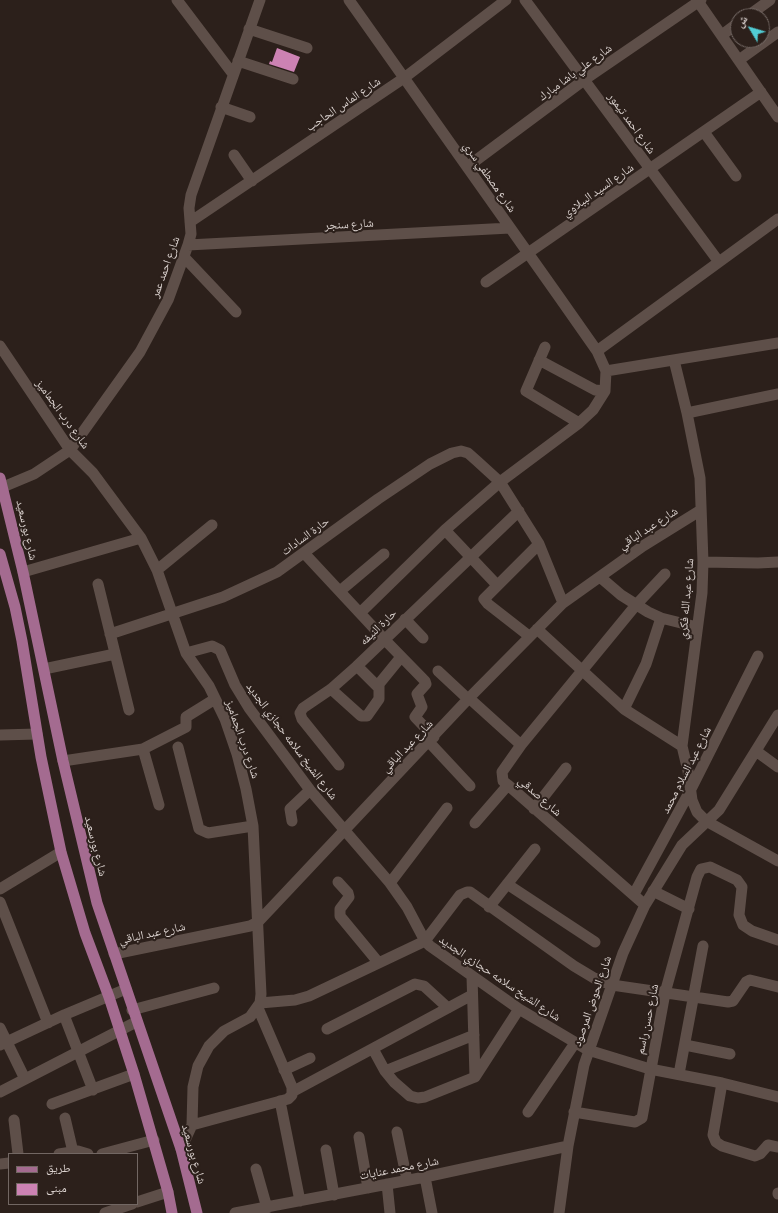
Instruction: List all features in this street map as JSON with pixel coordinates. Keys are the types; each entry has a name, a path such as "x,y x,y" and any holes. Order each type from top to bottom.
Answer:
{"main road":[{"name":"شارع بورسعيد","path":"2,482 23,572 63,761 97,903 136,1022 181,1149 197,1213"},
{"path":"1,560 23,572"},
{"path":"1,560 22,641 37,734 52,814 61,852 85,933 109,997 134,1074 154,1140 172,1213"}],"street":[{"path":"177,0 233,74"},
{"name":"شارع احمد عمر","path":"2,482 34,474 70,450 140,352 168,300 188,245 190,234 191,195 260,0"},
{"name":"شارع مصطفي سري","path":"349,0 530,254 597,351 606,371"},
{"name":"شارع الماس الحاجب","path":"190,222 404,78 506,0"},
{"name":"شارع احمد تيمور","path":"525,0 719,262"},
{"path":"759,8 770,0"},
{"path":"699,1 778,117"},
{"name":"شارع علي باشا مبارك","path":"467,167 584,80 699,1"},
{"path":"722,35 730,29"},
{"path":"249,30 307,48"},
{"path":"739,60 778,32"},
{"path":"238,61 294,79"},
{"name":"شارع السيد الببلاوي","path":"486,282 530,254 761,92"},
{"path":"221,107 250,117"},
{"path":"704,132 736,176"},
{"path":"234,155 252,181"},
{"path":"597,351 778,219"},
{"name":"شارع سنجر","path":"188,245 510,228"},
{"path":"184,257 236,312"},
{"path":"360,613 445,530 500,482 579,423 593,410 605,391 606,371 778,343"},
{"name":"شارع درب الجماميز","path":"0,346 70,450 93,473 141,538 157,570 174,614 186,654 215,699 237,754 253,826 258,922 259,1006"},
{"path":"545,347 526,392 579,423"},
{"path":"539,360 595,390 605,391"},
{"name":"شارع عبد الله فكري","path":"674,360 687,413 700,478 703,562 702,593 682,746"},
{"path":"687,413 778,394"},
{"name":"حارة السادات","path":"110,634 223,597 277,572 378,498 441,458 456,452 468,453 500,482 539,544 563,603"},
{"name":"شارع عبد الباقي","path":"114,954 250,926 258,922 344,829 563,603 643,546 701,510"},
{"name":"حارة النيفه","path":"339,765 301,717 303,708 331,689 357,666 519,511"},
{"path":"157,570 212,525"},
{"path":"445,530 470,558 497,584"},
{"path":"23,572 141,538"},
{"path":"539,544 497,584 486,596 485,602 533,633 582,672 624,709 682,746 688,771 690,792 697,812 706,821 778,861"},
{"path":"304,553 401,657 426,681 417,694 422,707 415,717 431,740 470,786"},
{"path":"340,591 384,554"},
{"path":"703,562 778,562"},
{"name":"شارع صدقي","path":"645,905 508,786 503,780 502,772 521,745 636,605 665,574"},
{"path":"600,577 636,605 661,618 697,626"},
{"path":"98,584 129,710"},
{"path":"624,709 646,664 661,618"},
{"path":"405,619 422,638"},
{"name":"شارع الشيخ سلامه حجازي الجديد","path":"186,654 212,646 220,650 235,685 249,708 310,790 390,882 430,946 519,1009 588,1050 650,1068 722,1082 778,1097"},
{"path":"44,669 115,654"},
{"name":"شارع عبد السلام محمد","path":"634,894 690,792 758,656"},
{"path":"331,689 361,716 365,716 379,699 378,687 380,682 401,657"},
{"path":"357,666 378,687"},
{"path":"438,671 521,745"},
{"path":"63,761 143,749 186,727 187,724 185,718 215,699"},
{"name":"شارع الحوض المرصود","path":"559,1213 574,1112 588,1050 623,952 645,905 682,845 719,810 756,751 774,730 778,715"},
{"path":"0,734 37,734"},
{"path":"178,748 199,829 208,833 253,826"},
{"path":"143,749 159,804"},
{"path":"756,751 778,767"},
{"path":"534,809 566,768"},
{"path":"475,824 508,786"},
{"path":"292,820 290,809 310,790"},
{"path":"390,882 447,808"},
{"path":"489,907 535,849"},
{"path":"0,889 61,852"},
{"name":"شارع حسن راسم","path":"574,1112 638,1122 642,1118 665,993 698,872 705,867 710,867 733,877 740,883 742,892 738,915 743,925 752,931 778,940"},
{"path":"338,882 349,896 340,910 340,916 378,962"},
{"path":"507,884 595,942"},
{"path":"653,891 689,909"},
{"path":"181,1149 192,1125 193,1087 198,1066 209,1046 224,1031 250,1017 259,1006 309,996 345,980 378,962 425,940 460,896 467,892 470,892 489,907 574,966 594,978 612,985 692,998 728,1002 732,1000 746,982 750,980 778,987"},
{"path":"0,902 48,1023"},
{"path":"679,1074 692,998 703,946"},
{"path":"472,976 475,1077"},
{"path":"327,1029 415,984 424,986 448,1008"},
{"path":"132,1010 214,988"},
{"path":"4,1043 64,1015 126,989"},
{"path":"192,1125 288,1099 292,1092 472,995"},
{"path":"259,1006 292,1092"},
{"path":"373,1049 385,1071 404,1091 410,1096 418,1098 425,1097 475,1077 519,1009"},
{"path":"64,1015 93,1090"},
{"path":"0,1092 136,1022"},
{"path":"0,1028 4,1043 25,1079"},
{"path":"385,1071 474,1035"},
{"path":"528,1112 575,1042"},
{"path":"685,1044 730,1054"},
{"path":"284,1070 310,1058"},
{"path":"52,1104 134,1074"},
{"path":"722,1082 713,1135 714,1139 722,1146 755,1156 760,1154 768,1145 778,1147"},
{"path":"280,1101 300,1201"},
{"path":"65,1118 73,1152"},
{"path":"14,1120 18,1153"},
{"path":"397,1132 407,1180"},
{"path":"359,1137 368,1188"},
{"path":"106,1153 154,1140"},
{"name":"شارع محمد عنايات","path":"235,1213 425,1177 568,1146"},
{"path":"326,1150 334,1195"},
{"path":"66,1153 80,1151 85,1153"},
{"path":"256,1169 267,1208"},
{"path":"425,1177 432,1213"},
{"path":"386,1184 390,1213"},
{"path":"138,1202 168,1192"},
{"path":"104,1213 129,1205"}],"building":[{"path":"277,48 300,57 294,72 269,64 270,61 272,62"}]}
